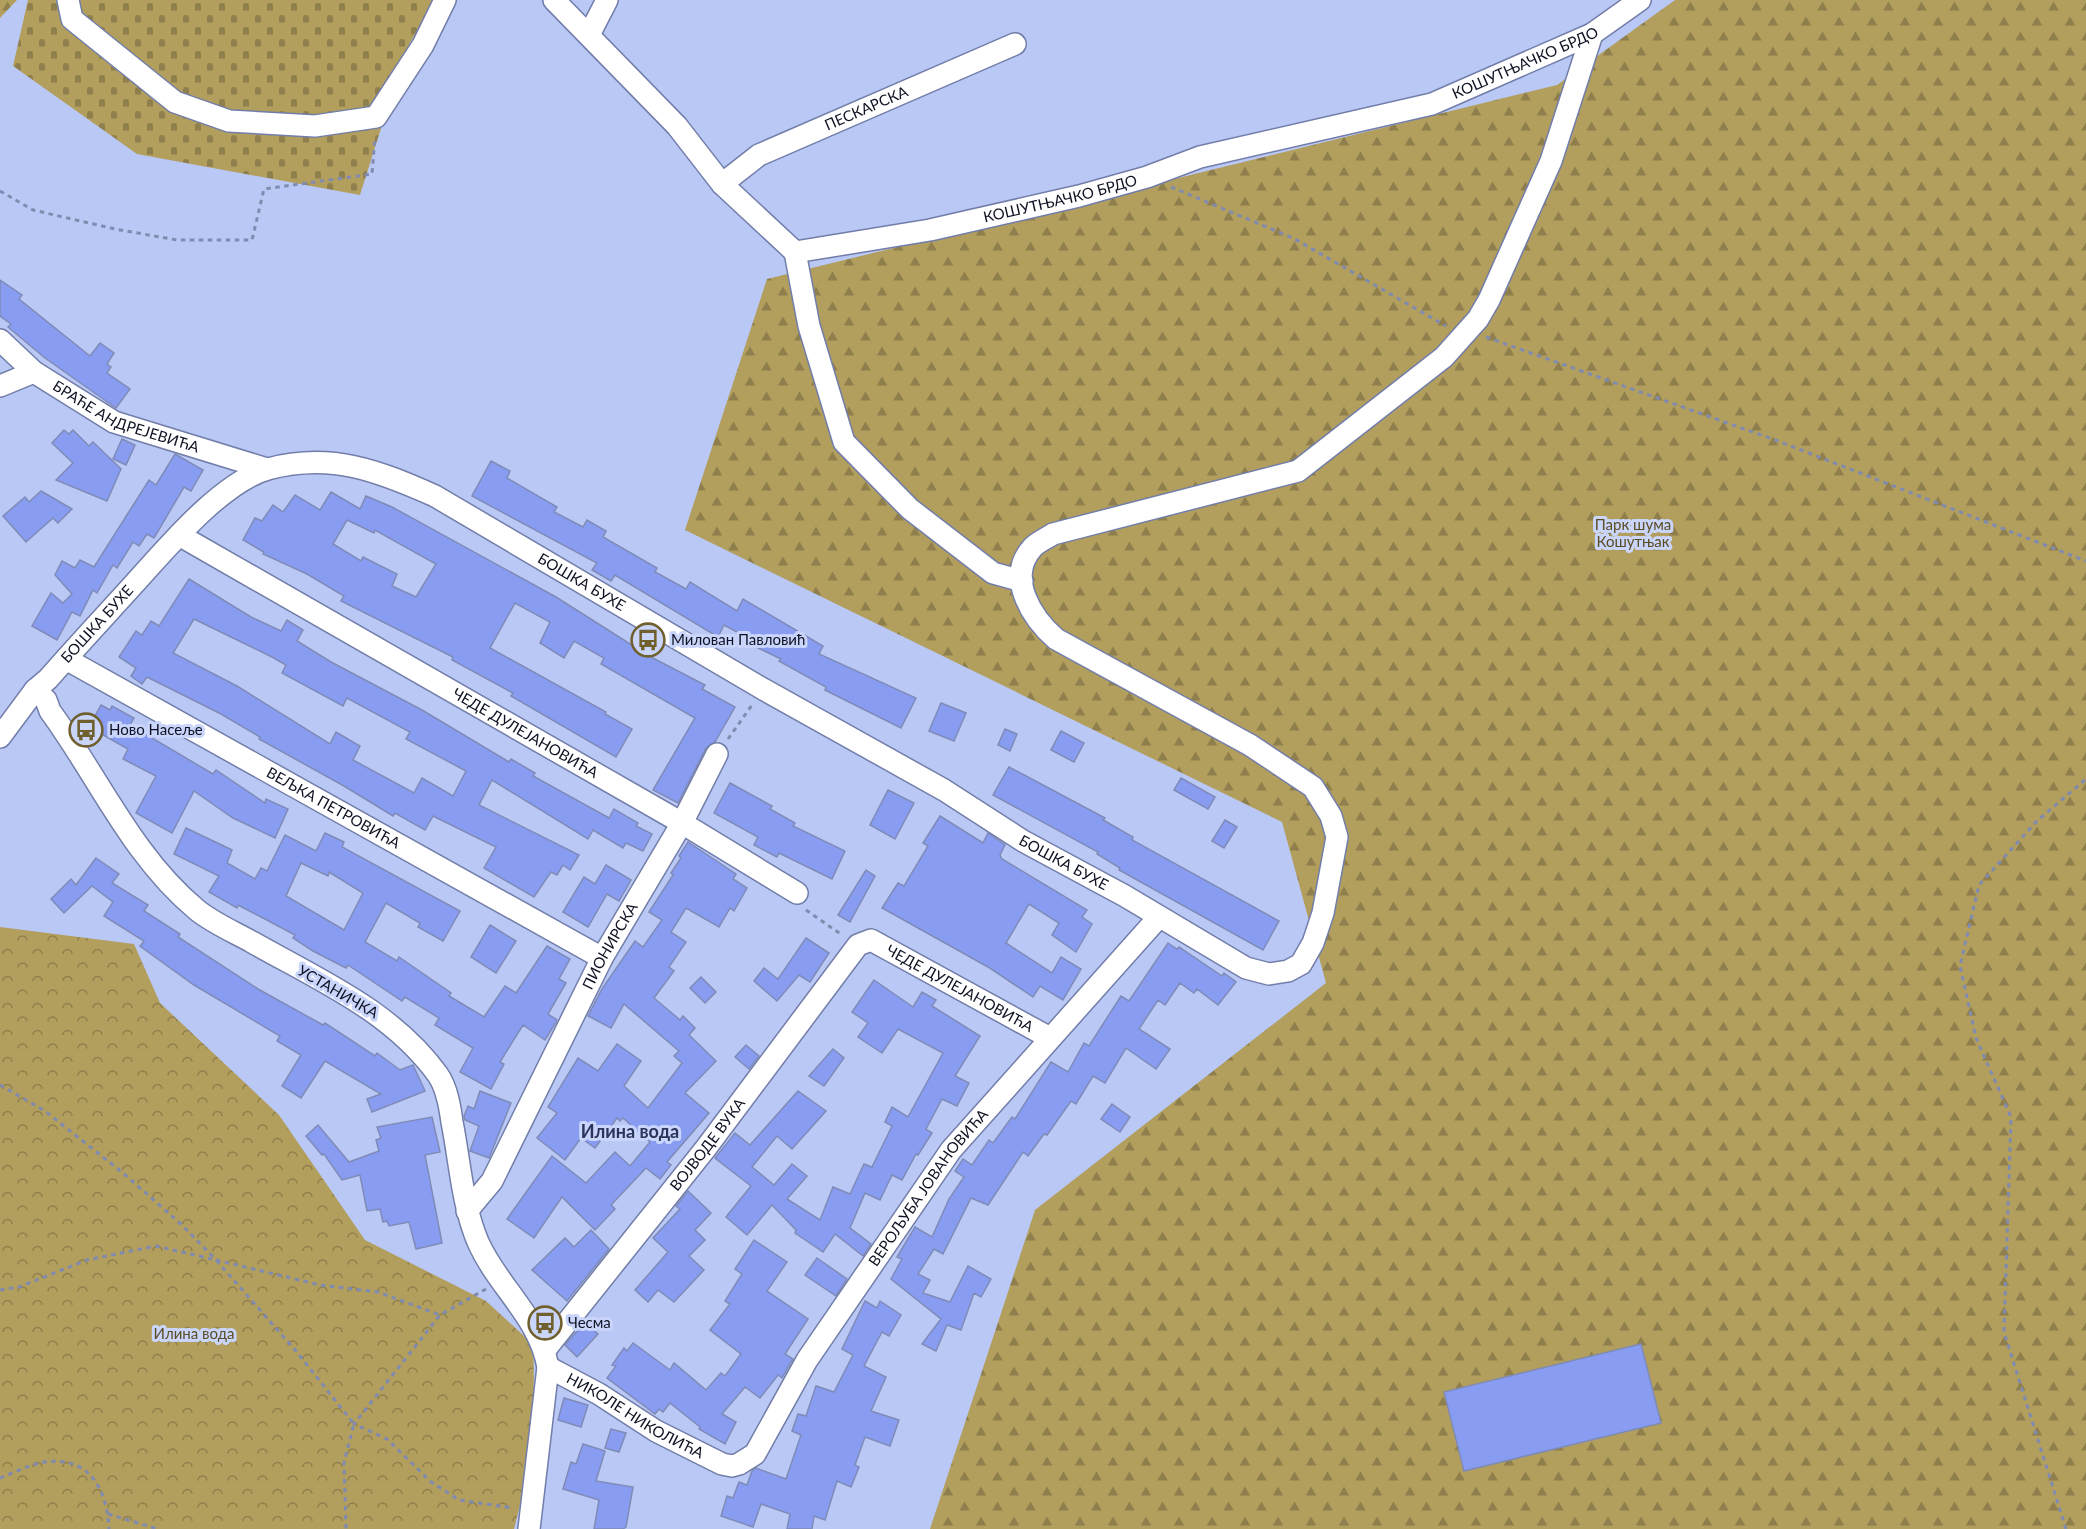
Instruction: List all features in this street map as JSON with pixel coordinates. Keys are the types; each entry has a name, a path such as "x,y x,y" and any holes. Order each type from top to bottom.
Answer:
{"street":[{"path":"68,0 72,20 175,102 229,121 315,126 376,117 423,45 445,0"},
{"path":"554,0 677,126 722,184 795,252 809,326 844,442 920,516 993,573 1022,581 1024,562 1033,546 1053,534 1298,471 1419,379 1464,336 1489,300 1551,161 1592,34"},
{"path":"589,35 607,0"},
{"name":"КОШУТЊАЧКО БРДО","path":"795,252 930,230 1079,196 1147,177 1200,157 1432,104 1592,34 1640,0"},
{"name":"ПЕСКАРСКА","path":"722,184 759,155 1015,44"},
{"name":"БРАЋЕ АНДРЕЈЕВИЋА","path":"0,340 34,372 114,422 267,469"},
{"path":"0,386 34,372"},
{"name":"БОШКА БУХЕ","path":"0,737 35,690 179,535 234,485 267,469 341,463 387,474 435,496 764,689 944,790 1023,841 1125,896 1158,918 1246,968 1269,974 1288,971 1301,964 1313,943 1323,913 1337,837 1331,816 1313,787 1250,745 1056,639 1038,623 1026,602 1022,581"},
{"name":"ЧЕДЕ ДУЛЕЈАНОВИЋА","path":"179,535 682,823 797,894"},
{"name":"ВЕЉКА ПЕТРОВИЋА","path":"66,658 602,958"},
{"name":"УСТАНИЧКА","path":"35,690 46,700 50,711 134,842 161,877 199,912 376,1012 409,1040 440,1077 449,1103 467,1211 478,1243 501,1281 526,1311 547,1358"},
{"name":"ПИОНИРСКА","path":"467,1211 492,1181 602,958 682,823 717,754"},
{"name":"ВЕРОЉУБА ЈОВАНОВИЋА","path":"722,1464 739,1464 749,1459 761,1445 807,1360 951,1150 1158,918"},
{"name":"ЧЕДЕ ДУЛЕЈАНОВИЋА","path":"864,943 1050,1038"},
{"name":"ВОЈВОДЕ ВУКА","path":"547,1358 864,943"},
{"path":"531,1520 547,1358"},
{"name":"НИКОЛЕ НИКОЛИЋА","path":"547,1358 656,1431 722,1464"}],"path":[{"path":"0,191 33,210 114,229 177,240 252,240 264,189 372,174 376,117"},
{"path":"1147,177 1293,238 1464,336 1489,337 1756,433 2086,561"},
{"path":"717,754 764,689"},
{"path":"2066,1529 2004,1332 2011,1117 1976,1038 1960,966 1979,885 2037,821 2086,779"},
{"path":"797,894 801,907 864,943"},
{"path":"0,1085 45,1111 123,1173 181,1224 296,1351 354,1424 387,1438 430,1481 459,1500 531,1520"},
{"path":"0,1290 20,1287 87,1260 156,1246 320,1285 378,1292 440,1315"},
{"path":"346,1529 344,1462 354,1424 440,1315 501,1281"},
{"path":"0,1478 40,1463 69,1462 89,1470 100,1489 108,1514 109,1529"},
{"path":"108,1514 158,1529"}],"green space":[{"path":"0,0 17,0 0,18"},
{"path":"28,0 434,0 405,52 360,195 137,154 13,66"},
{"name":"Парк шума Кошутњак","path":"1675,0 2086,0 2086,1529 930,1529 1035,1210 1326,983 1282,822 685,530 767,279 1557,85"},
{"name":"Илина вода","path":"0,927 134,944 160,1003 279,1115 365,1240 486,1301 533,1344 534,1391 531,1437 525,1483 514,1529 0,1529"}],"building":[{"path":"0,280 22,295 19,299 90,356 100,343 114,353 107,364 111,367 107,373 130,389 116,408 45,358 8,327 11,324 0,316"},
{"path":"64,430 69,434 73,430 89,446 93,442 121,469 107,501 56,480 73,463 52,443"},
{"path":"122,439 135,445 126,465 113,459"},
{"path":"175,454 203,470 191,491 184,487 154,538 147,534 139,546 133,542 117,568 113,565 97,593 93,590 80,616 72,612 57,640 32,626 51,593 63,603 72,594 55,575 62,561 75,568 80,560 94,567 149,480 156,485"},
{"path":"491,461 510,471 507,478 557,507 554,512 583,527 587,520 606,531 603,537 657,568 655,572 686,589 690,582 737,611 743,599 823,646 819,654 916,698 901,728 825,690 826,687 779,661 781,659 754,646 756,642 724,625 718,637 615,575 611,581 592,570 597,563 472,496"},
{"path":"41,491 72,509 58,523 53,518 26,542 3,516 25,497 29,502"},
{"path":"331,492 360,509 366,496 392,507 556,597 649,656 705,685 702,689 735,707 715,742 706,748 678,803 653,790 695,718 601,664 604,658 574,641 564,658 540,643 550,622 515,603 490,648 606,712 605,714 632,729 616,757 511,696 513,693 452,660 453,657 341,601 344,596 307,574 263,554 264,552 243,540 255,518 262,521 273,505 283,512 295,495 320,510","holes":["347,520 374,533 375,530 436,564 416,597 392,586 397,574 363,557 361,561 333,544"]},
{"path":"189,579 251,617 281,631 287,620 303,630 297,641 331,662 422,710 509,762 511,759 535,773 533,776 609,818 614,809 638,823 636,826 652,834 643,851 626,843 623,848 593,830 588,839 492,780 479,805 579,855 570,870 563,865 557,875 551,872 534,897 484,868 496,847 433,816 425,830 395,813 393,816 259,739 260,737 221,714 147,677 142,684 131,676 136,668 119,657 136,631 142,635 151,621 159,626","holes":["194,619 286,665 282,673 343,706 347,698 410,732 406,739 466,771 453,796 422,778 414,793 353,760 360,746 336,732 330,744 237,686 173,653"]},
{"path":"941,703 966,713 954,741 929,731"},
{"path":"101,705 110,710 112,706 134,718 130,725 213,774 216,770 265,803 266,799 288,809 275,838 233,818 194,791 172,833 136,813 156,776 123,759 128,749 89,727"},
{"path":"1005,729 1017,734 1010,751 998,745"},
{"path":"1061,731 1084,743 1074,762 1051,750"},
{"path":"1009,767 1105,818 1103,820 1133,837 1132,840 1279,921 1263,950 1119,870 1120,868 1097,854 1098,852 993,795"},
{"path":"1181,778 1215,797 1208,809 1174,790"},
{"path":"730,783 772,806 770,809 795,823 793,826 845,851 832,879 779,853 777,857 754,845 758,837 714,813"},
{"path":"888,790 914,803 895,839 870,825"},
{"path":"940,816 983,843 988,833 1005,845 1000,855 1002,859 1087,910 1082,917 1092,924 1076,952 1052,935 1059,923 1029,904 1006,943 1052,973 1061,957 1081,969 1063,1000 1040,986 1033,997 988,967 882,908 898,883 904,886 928,846 923,843"},
{"path":"1225,820 1237,827 1224,848 1212,841"},
{"path":"186,828 232,850 227,863 255,879 261,868 267,871 285,835 316,851 325,833 344,842 342,847 460,911 443,941 418,927 420,923 386,903 365,942 397,961 399,957 451,993 449,996 484,1017 505,986 516,993 547,946 570,959 559,979 566,983 548,1014 557,1020 545,1040 523,1025 500,1062 504,1064 491,1089 460,1072 473,1048 435,1025 439,1018 405,997 402,1001 348,965 346,968 313,951 293,938 295,935 209,892 219,876 174,854","holes":["301,863 328,876 329,872 363,893 344,930 286,896"]},
{"path":"688,842 736,874 733,879 747,888 734,911 730,908 719,927 686,908 671,932 686,942 669,967 674,971 654,998 680,1020 683,1016 695,1028 689,1035 716,1061 685,1093 709,1113 667,1162 671,1165 660,1179 646,1168 611,1205 615,1209 595,1230 562,1197 534,1238 507,1219 552,1156 586,1183 615,1152 630,1166 650,1142 623,1118 620,1121 617,1118 595,1148 581,1138 565,1160 537,1138 557,1113 548,1107 578,1058 598,1071 617,1044 641,1061 624,1086 648,1108 682,1063 674,1056 679,1051 624,1004 611,1028 588,1016 602,989 635,941 643,947 662,920 649,912 673,875 671,873"},
{"path":"96,858 119,874 112,883 148,905 144,911 180,934 178,937 258,989 323,1025 325,1023 375,1056 377,1053 400,1070 413,1065 425,1091 372,1112 367,1099 381,1094 325,1061 301,1098 282,1086 301,1055 277,1041 280,1036 194,985 140,946 144,941 104,916 113,902 92,886 64,913 51,899 71,879 76,885"},
{"path":"606,865 631,880 619,901 607,894 588,927 563,912 584,877 595,884"},
{"path":"866,870 875,876 850,922 838,915"},
{"path":"490,925 516,941 496,973 471,957"},
{"path":"806,938 829,953 810,982 799,975 777,1001 754,981 764,968 778,979"},
{"path":"1168,943 1177,949 1179,947 1222,976 1224,973 1236,982 1218,1005 1197,989 1194,993 1180,983 1165,1005 1158,1000 1139,1029 1170,1049 1156,1069 1126,1048 1105,1083 1093,1076 1076,1104 1071,1101 1047,1135 1044,1134 1028,1156 1023,1152 988,1205 971,1198 943,1254 934,1249 918,1274 930,1280 923,1293 950,1302 968,1266 991,1279 981,1297 974,1293 961,1330 947,1325 936,1351 922,1344 941,1319 891,1279 902,1259 897,1257 915,1227 932,1237 949,1199 964,1177 955,1171 963,1159 972,1165 989,1140 993,1143 1012,1117 1015,1119 1051,1062 1068,1072 1084,1043 1089,1046 1121,996 1129,1001"},
{"path":"701,977 716,992 705,1003 690,988"},
{"path":"874,980 913,1007 922,992 936,1000 932,1006 980,1036 955,1076 969,1083 957,1106 942,1099 926,1129 932,1133 918,1155 916,1154 902,1180 892,1175 880,1200 865,1193 850,1228 871,1244 863,1256 835,1234 823,1252 795,1233 796,1230 772,1205 747,1235 726,1217 751,1186 715,1158 735,1133 750,1145 798,1091 826,1111 792,1149 777,1136 752,1167 774,1185 792,1164 807,1176 787,1199 820,1220 833,1187 850,1194 864,1164 872,1167 892,1126 885,1122 892,1107 908,1117 943,1053 898,1029 882,1053 858,1037 868,1023 852,1012"},
{"path":"746,1045 759,1056 749,1069 735,1057"},
{"path":"833,1049 844,1058 824,1086 809,1076"},
{"path":"480,1091 511,1103 489,1158 470,1151 479,1126 465,1120 464,1116 468,1106 474,1109"},
{"path":"1112,1104 1130,1117 1120,1132 1101,1119"},
{"path":"432,1117 440,1152 425,1155 442,1243 416,1249 409,1222 389,1226 387,1221 383,1222 380,1209 367,1211 360,1175 342,1180 324,1154 322,1155 306,1136 318,1125 349,1162 379,1151 376,1140 381,1138 377,1127"},
{"path":"688,1191 711,1213 695,1230 705,1240 689,1256 704,1270 674,1302 658,1290 648,1302 635,1290 668,1252 653,1238 680,1209 676,1206"},
{"path":"591,1230 609,1249 567,1301 532,1270 565,1238 574,1247"},
{"path":"754,1240 787,1262 767,1291 808,1319 785,1354 793,1359 782,1378 778,1375 760,1398 745,1387 722,1414 736,1422 725,1444 699,1429 700,1427 670,1403 663,1412 659,1409 655,1414 607,1378 616,1366 612,1365 624,1348 627,1351 633,1343 670,1370 674,1363 706,1390 721,1373 725,1376 741,1354 710,1330 730,1304 725,1301 742,1274 735,1269"},
{"path":"817,1258 847,1279 836,1296 805,1275"},
{"path":"865,1301 877,1308 880,1301 901,1315 889,1336 882,1332 864,1366 886,1377 871,1411 899,1420 890,1446 865,1437 855,1465 859,1467 851,1487 837,1481 825,1520 814,1516 812,1529 787,1529 790,1514 761,1504 753,1527 721,1516 727,1496 733,1498 739,1482 747,1485 752,1471 756,1468 786,1479 801,1435 792,1431 798,1414 806,1416 816,1386 834,1392 853,1355 842,1349"},
{"path":"585,1322 598,1334 577,1357 565,1345"},
{"path":"1641,1344 1661,1423 1464,1471 1444,1392"},
{"path":"564,1398 588,1405 581,1427 558,1420"},
{"path":"611,1429 626,1433 619,1452 605,1448"},
{"path":"583,1444 605,1451 596,1481 633,1487 626,1527 623,1529 594,1529 599,1500 563,1489 571,1462 576,1464"}],"place":[{"name":"Милован Павловић","path":"648,640"},
{"name":"Ново Насеље","path":"86,730"},
{"name":"Чесма","path":"545,1323"}],"district":[{"name":"Илина вода","path":"630,1132"}]}
